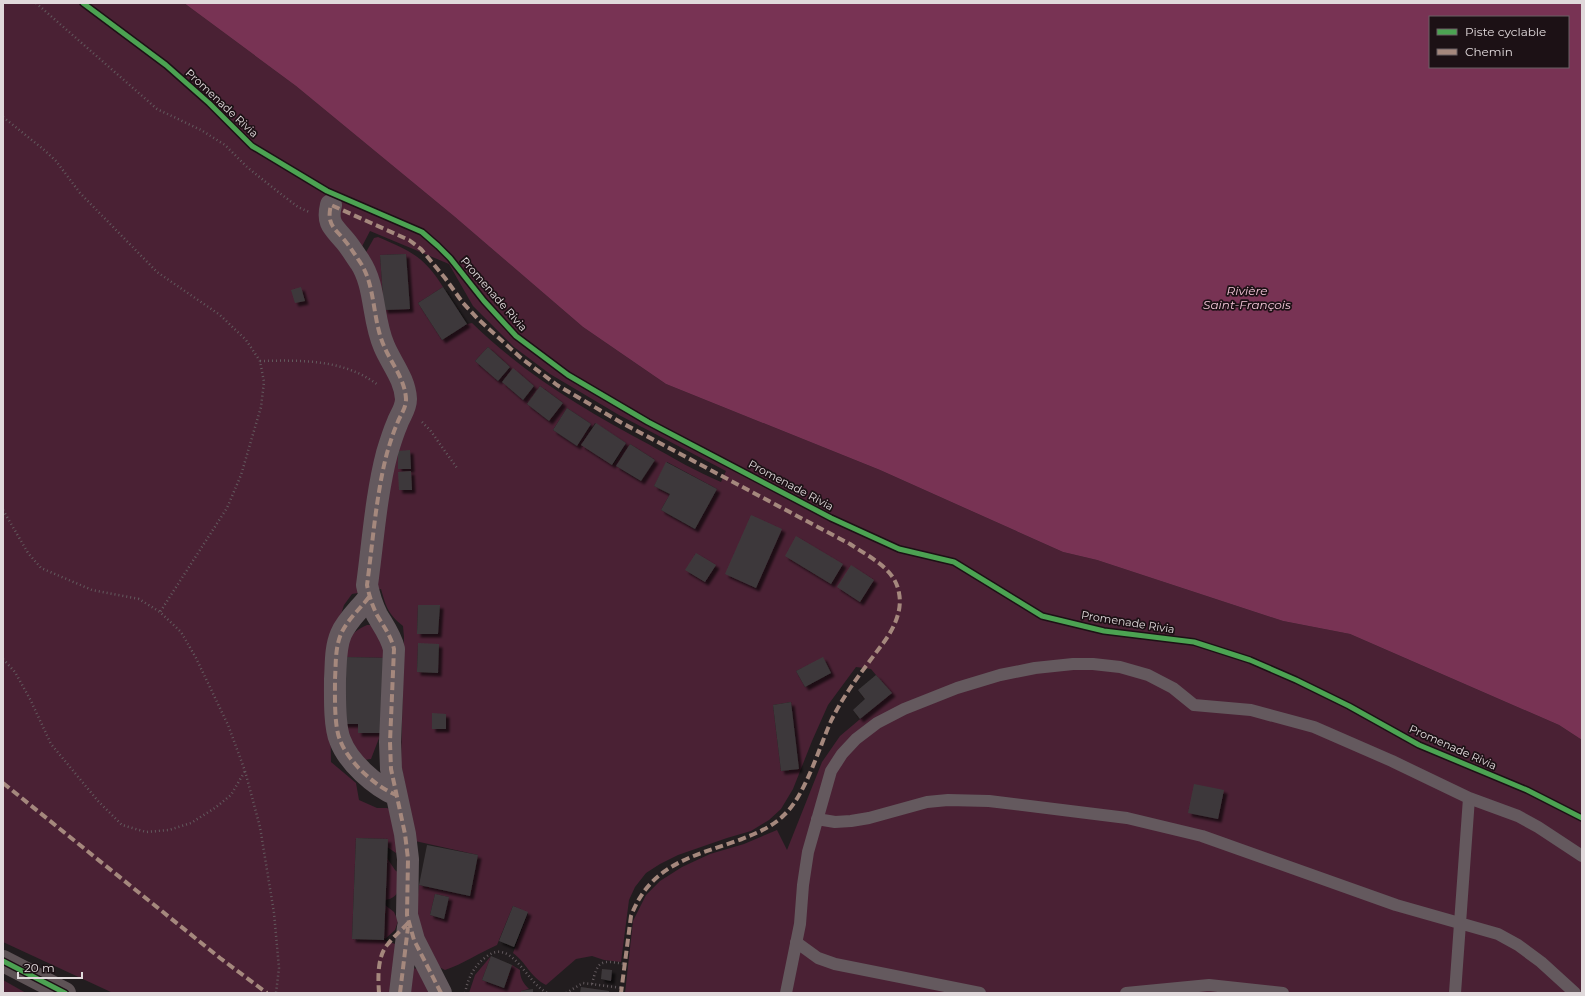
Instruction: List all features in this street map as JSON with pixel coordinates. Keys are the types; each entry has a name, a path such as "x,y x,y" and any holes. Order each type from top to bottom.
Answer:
{"street":[{"path":"330,210 333,228 363,266 369,281 378,326 384,346 394,364 406,398 404,410 397,424 387,453 367,585 369,597 376,614 392,640 394,649 390,742 391,769 406,840 408,859 406,915 414,940 441,993"},
{"path":"369,597 341,634 336,653 335,684 337,731 340,741 346,751 365,774 380,787 396,795"},
{"path":"400,993 408,923"},
{"path":"3,962 65,993"}],"lane":[{"path":"786,993 800,924 803,885 808,852 831,771 842,754 856,739 877,723 904,709 957,688 1000,675 1035,668 1073,664 1093,664 1120,668 1148,675 1173,688 1194,705 1251,710 1314,727 1392,761 1469,798 1518,816 1538,827 1582,856"},
{"path":"1455,993 1469,798"},
{"path":"817,820 835,822 852,821 927,802 948,800 989,801 1127,818 1202,836 1396,905 1498,934 1518,945 1541,962 1575,993"},
{"path":"796,942 818,958 835,964 980,993"},
{"path":"1126,993 1209,985 1233,986 1283,993"}],"path":[{"path":"36,3 157,109 201,130 225,145 247,167 298,207 315,214 330,210"},
{"path":"3,117 56,161 80,193 157,272 220,315 246,340 260,362 264,382 261,407 241,475 227,508 160,612"},
{"path":"260,362 302,360 332,364 350,369 373,380 405,404 430,430 457,468"},
{"path":"3,510 28,553 41,568 92,590 139,600 160,612 181,632 196,658 228,725 245,771 260,827 274,913 279,968 276,993"},
{"path":"3,659 15,672 30,699 51,744 98,801 122,825 146,832 169,830 191,823 215,808 231,795 245,771"},
{"path":"465,993 471,974 476,965 492,952 500,951 513,958 534,983 541,990 548,993"},
{"path":"592,984 596,968 601,963 609,961 625,964"},
{"path":"566,993 572,991 583,983 622,988"}],"shaded area":[{"path":"3,3 184,3 296,86 455,217 583,327 666,384 880,470 1063,552 1097,560 1283,621 1350,634 1559,725 1582,740 1582,993 625,993 633,921 646,895 660,881 682,867 710,854 744,844 777,830 787,850 822,762 840,736 891,693 871,669 856,667 828,705 793,789 781,809 769,820 751,831 678,855 646,873 635,887 629,900 621,962 604,960 592,956 576,959 546,985 536,978 522,961 513,953 528,913 513,906 497,945 458,965 445,970 437,966 427,950 416,912 419,885 470,896 478,855 415,841 401,763 403,626 388,610 381,589 352,594 344,605 329,653 331,762 356,783 359,800 377,808 387,808 395,812 396,853 387,847 388,839 356,838 352,939 383,940 385,905 394,912 398,921 395,930 384,940 398,945 395,993 113,993 3,942","holes":["370,231 449,264 473,306 514,347 550,374 619,415 726,471 721,482 694,469 579,405 513,359 472,323 467,324 442,340 418,303 443,287 423,261 399,246 378,237 374,238 365,254 355,260","406,254 410,308 384,310 380,255","488,347 510,367 498,381 475,361","513,369 534,386 523,400 502,382","540,386 563,403 549,421 527,404","567,408 591,424 577,446 553,430","595,423 626,443 613,465 582,445","630,444 655,460 641,481 616,466","667,462 717,489 695,529 661,510 670,494 654,486","418,605 440,606 438,634 417,633","418,644 439,644 438,673 417,672","823,658 831,673 805,687 796,671","791,702 799,769 781,771 773,705","435,894 449,897 444,919 430,915"]},
{"path":"367,625 375,625 391,658 343,657 346,646 353,634"},
{"path":"342,724 358,724 358,733 381,733 371,759 364,760 357,754"},
{"path":"387,858 395,870 401,875 398,892 390,899 385,900"},
{"path":"491,956 482,980 504,988 512,965 520,970 522,980 529,989 521,991 521,993 469,993 475,975"},
{"path":"413,968 418,969 427,984 428,993 407,993"},
{"path":"3,980 26,993 3,993"}],"water":[{"name":"Rivière Saint-François","path":"184,3 1582,3 1582,740 1559,725 1350,634 1283,621 1097,560 1063,552 880,470 666,384 583,327 455,217 296,86"}],"building":[{"path":"406,254 410,309 384,310 380,255"},
{"path":"301,287 305,301 295,303 291,290"},
{"path":"443,287 467,324 442,340 418,303"},
{"path":"488,347 510,367 498,381 475,361"},
{"path":"513,368 534,386 523,400 502,382"},
{"path":"540,386 563,403 549,421 527,404"},
{"path":"567,408 591,424 577,446 553,430"},
{"path":"596,423 626,443 612,465 581,445"},
{"path":"630,444 655,460 641,481 616,466"},
{"path":"410,450 411,469 398,469 398,451"},
{"path":"666,462 717,489 695,529 661,510 670,494 654,486"},
{"path":"411,471 412,490 399,490 398,472"},
{"path":"751,515 782,529 756,588 725,574"},
{"path":"796,536 843,564 831,584 785,556"},
{"path":"696,553 716,565 705,582 685,570"},
{"path":"851,565 874,580 860,602 837,587"},
{"path":"418,605 440,605 438,634 417,634"},
{"path":"418,643 439,644 438,673 417,672"},
{"path":"343,657 391,658 381,733 358,733 358,724 342,724"},
{"path":"823,657 831,673 805,687 796,671"},
{"path":"876,675 892,693 860,719 853,710 865,699 858,690"},
{"path":"791,702 799,769 781,771 773,705"},
{"path":"432,713 446,714 446,729 432,729"},
{"path":"1194,784 1224,790 1218,819 1188,813"},
{"path":"356,838 388,839 384,940 352,939"},
{"path":"427,845 478,855 470,896 419,885"},
{"path":"435,894 449,897 444,919 430,915"},
{"path":"513,906 528,912 514,947 499,941"},
{"path":"491,956 512,965 504,988 482,980"},
{"path":"602,969 612,970 611,981 601,979"},
{"path":"581,987 609,991 609,993 580,993"},
{"path":"533,989 533,993 521,993 521,991"}],"marked path":[{"path":"441,993 414,940 407,915 408,859 405,834 391,769 390,742 394,649 393,644 374,608 367,585 377,502 383,469 393,434 403,412 406,399 403,385 380,336 369,281 360,262 350,247 332,226 330,217 331,205 409,240 421,249 463,303 478,319 521,358 557,385 622,423 850,544 880,564 887,570 897,584 900,600 898,614 893,628 854,682 836,711 811,771 792,807 774,823 764,829 676,864 650,884 640,898 631,916 621,993"},
{"path":"369,597 347,624 341,634 338,645 335,679 335,710 337,727 340,740 349,757 371,779 396,795"},
{"path":"3,783 220,958 267,993"},
{"path":"379,993 380,961 384,949 408,923"},
{"path":"400,993 408,927"}],"cycle path":[{"name":"Promenade Rivia","path":"83,3 166,65 209,103 252,146 327,191 422,232 450,258 484,301 516,336 568,375 648,422 831,518 899,549 954,562 1042,616 1104,631 1194,642 1250,660 1296,680 1349,706 1419,745 1527,790 1582,818"},
{"path":"3,961 65,993"}]}
